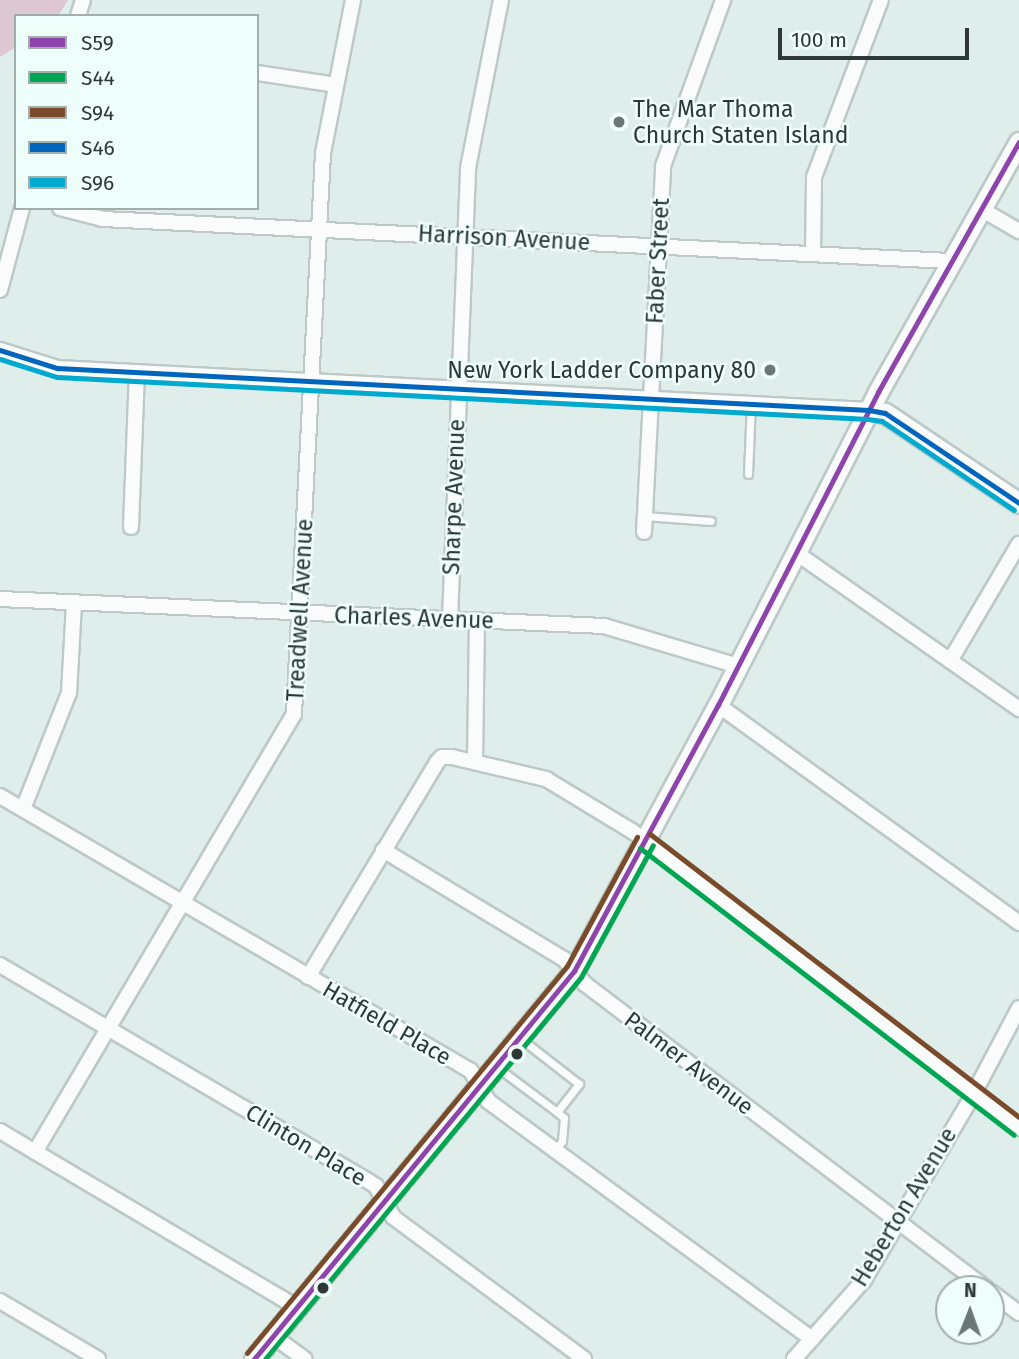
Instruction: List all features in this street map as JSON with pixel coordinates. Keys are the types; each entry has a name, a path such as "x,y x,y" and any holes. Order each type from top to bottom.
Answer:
{"street":[{"name":"Treadwell Avenue","path":"35,1152 294,714 323,153 353,0"},
{"name":"Sharpe Avenue","path":"450,619 468,168 501,0"},
{"name":"Faber Street","path":"644,532 663,166 723,0"},
{"path":"813,253 814,177 881,0"},
{"path":"259,73 336,85"},
{"path":"254,1359 574,971 718,705 869,410 1019,142"},
{"path":"981,209 1019,231"},
{"path":"0,290 21,210"},
{"name":"Harrison Avenue","path":"68,210 103,219 950,261"},
{"path":"0,350 57,368 869,410 885,413 1019,503"},
{"path":"131,527 137,372"},
{"path":"950,661 1019,544"},
{"path":"795,552 1019,709"},
{"name":"Charles Avenue","path":"0,598 604,626 738,666"},
{"path":"23,810 69,693 74,603"},
{"path":"475,762 477,620"},
{"path":"718,705 1019,923"},
{"path":"307,977 437,762 442,757 452,757 546,779 645,841 1019,1128"},
{"name":"Hatfield Place","path":"0,796 471,1070 488,1101 812,1339"},
{"name":"Palmer Avenue","path":"383,850 564,959 585,984 968,1275"},
{"name":"Clinton Place","path":"0,965 376,1186 393,1217 584,1359"},
{"name":"Heberton Avenue","path":"794,1359 864,1280 974,1093 1019,1008"},
{"path":"0,1131 296,1307"},
{"path":"0,1301 99,1359"},
{"path":"273,1336 305,1359"}],"lane":[{"path":"748,474 751,402"},
{"path":"645,516 711,520"},
{"path":"520,1037 579,1084 557,1112"},
{"path":"496,1066 564,1118 562,1141 555,1150"}],"shaded area":[{"path":"0,0 68,0 59,14 14,14 14,48 0,57"}],"transit line":[{"name":"S59","path":"254,1359 574,971 718,705 878,392 1019,142"},
{"name":"S46","path":"0,350 57,368 869,410 885,413 1019,503"},
{"name":"S96","path":"0,359 57,377 882,421 1014,510"},
{"name":"S94","path":"650,834 1019,1117"},
{"name":"S94","path":"247,1353 567,966 637,837"},
{"name":"S44","path":"265,1359 581,977 653,845"},
{"name":"S44","path":"640,848 1014,1135"}],"place":[{"name":"The Mar Thoma Church Staten Island","path":"619,122"},
{"name":"New York Ladder Company 80","path":"770,370"}]}
